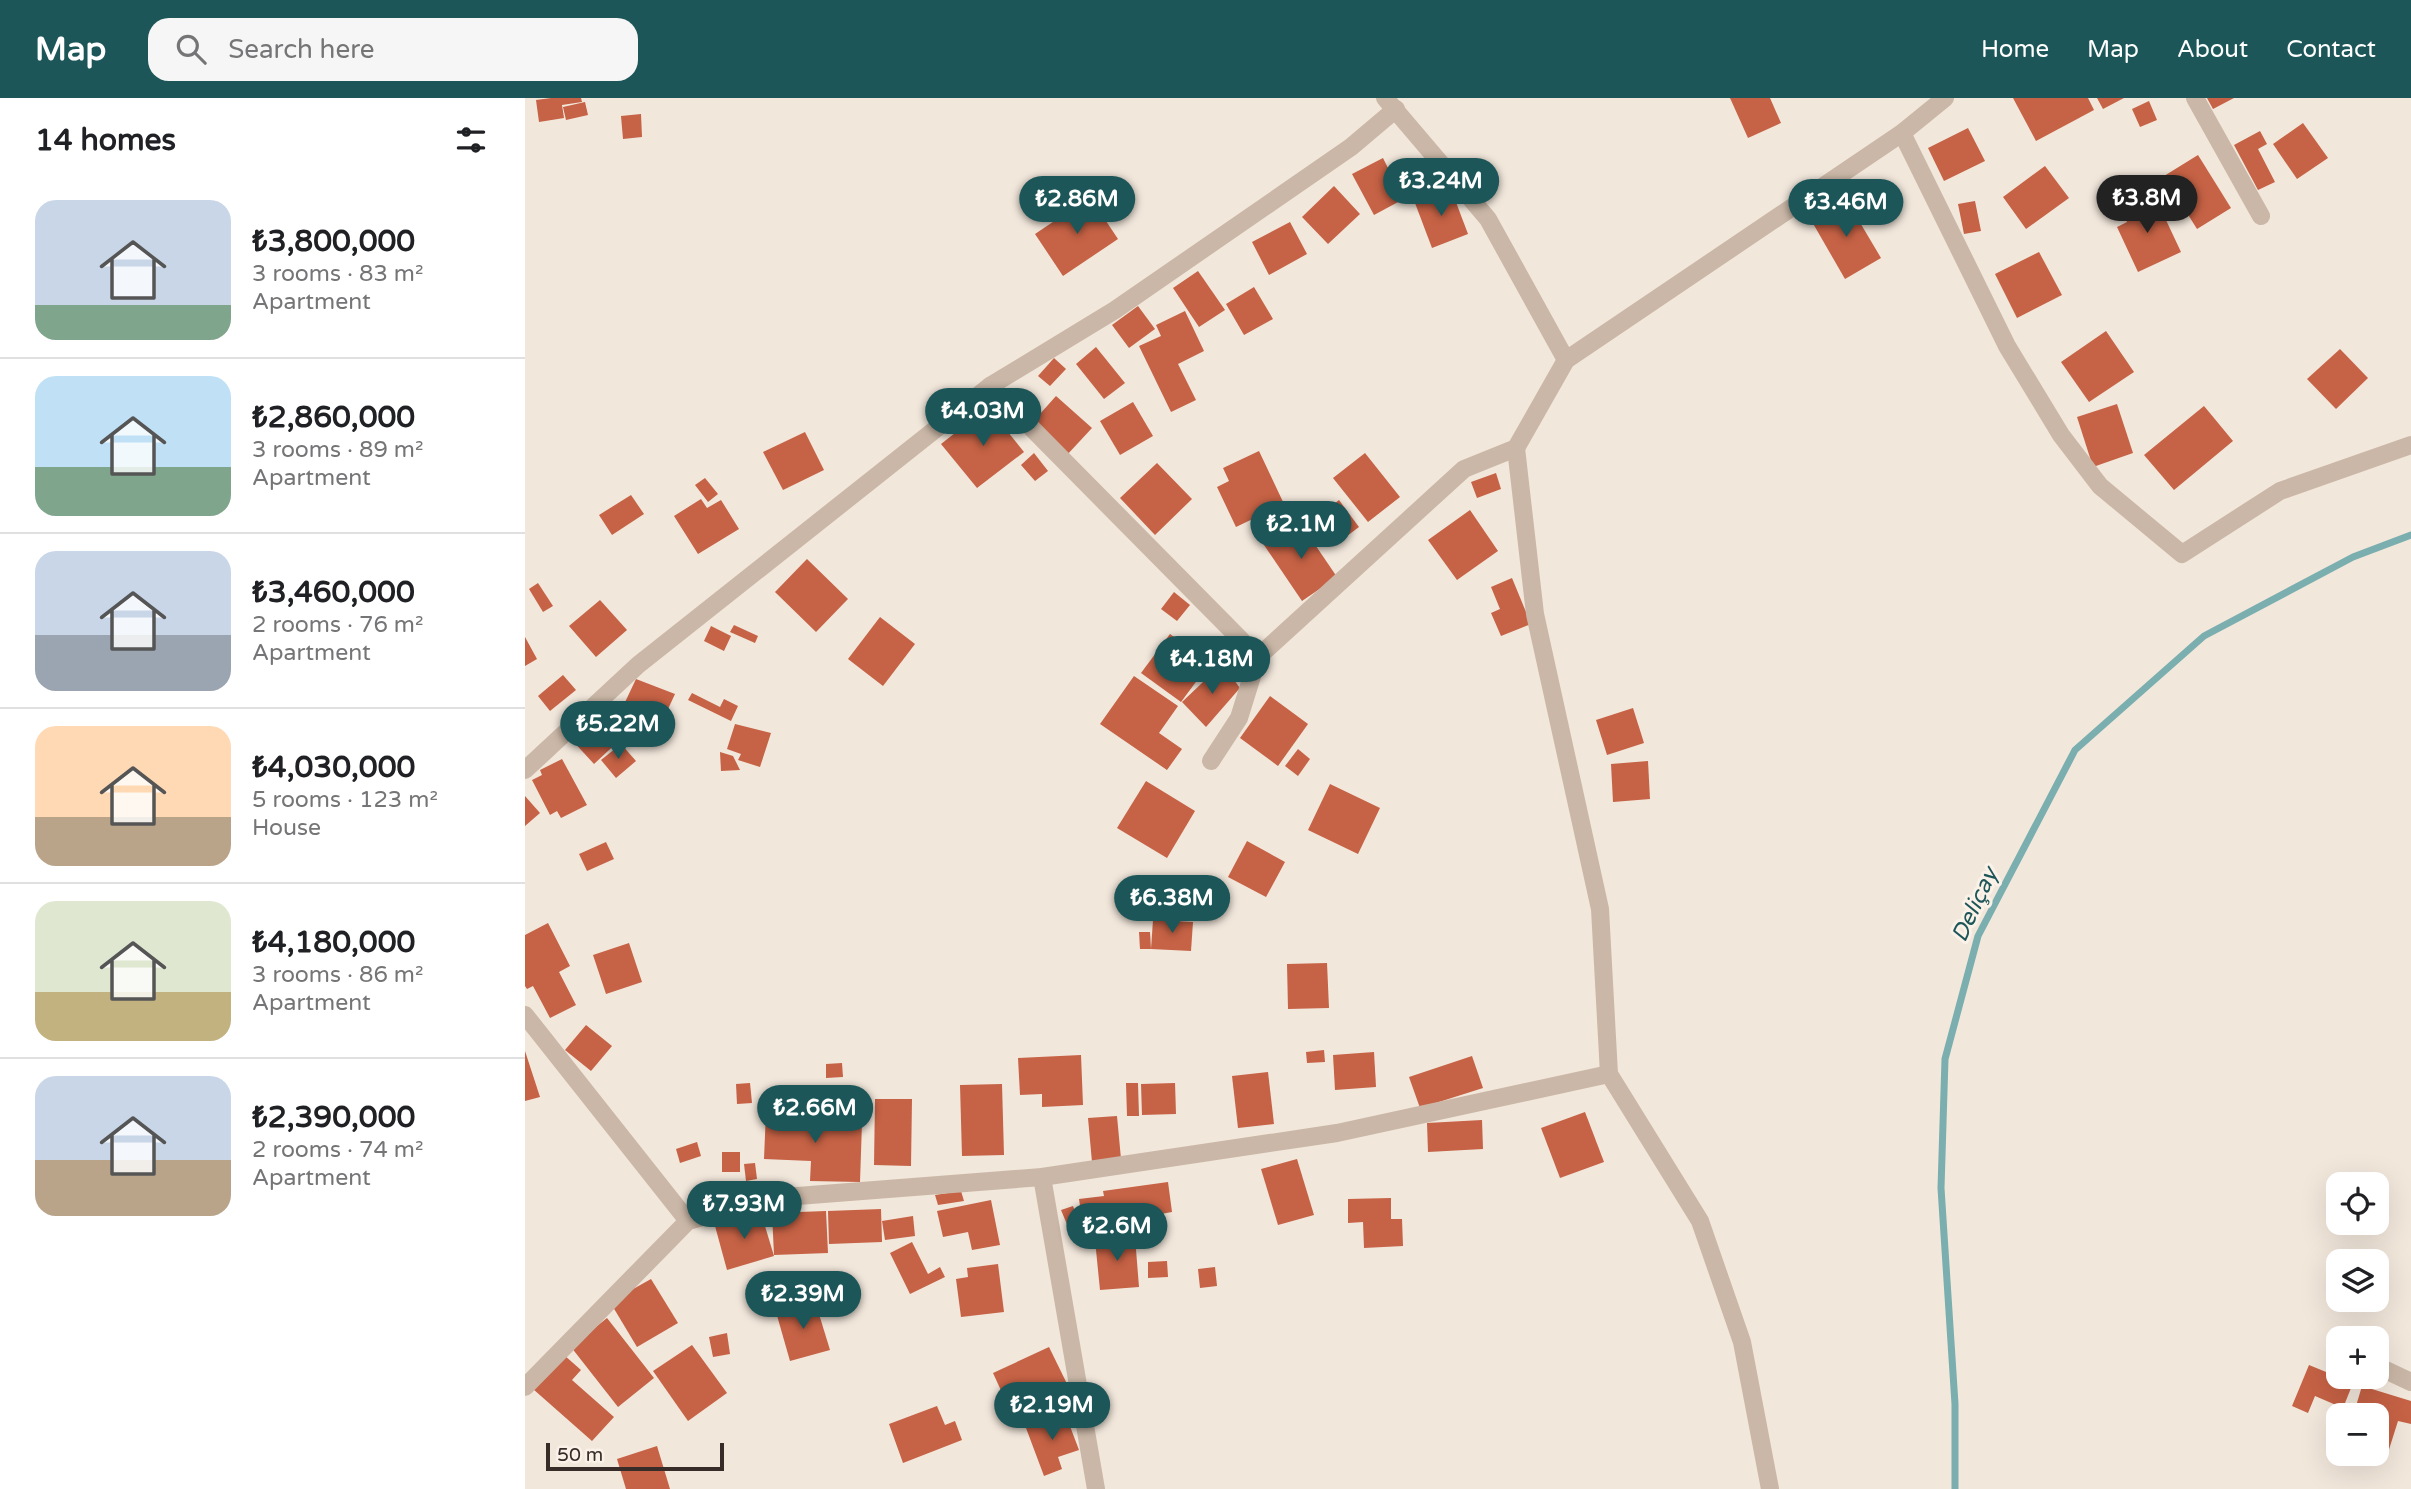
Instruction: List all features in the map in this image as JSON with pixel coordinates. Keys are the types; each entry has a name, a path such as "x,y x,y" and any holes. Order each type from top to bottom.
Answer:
{"street":[{"path":"1770,1489 1742,1342 1700,1221 1609,1074 1600,909 1535,614 1516,448 1566,360 1902,133 1945,98"},
{"path":"2196,98 2261,216"},
{"path":"525,771 638,665 990,386 1115,310 1351,146 1390,104 1488,219 1566,360"},
{"path":"1902,133 2007,346 2061,435 2100,486 2182,555 2280,491 2411,445"},
{"path":"990,386 1258,657"},
{"path":"1211,761 1239,718 1258,657 1464,469 1516,448"},
{"path":"525,1015 688,1220"},
{"path":"525,1387 688,1220 772,1198 1042,1177 1337,1133 1609,1074"},
{"path":"1042,1177 1096,1489"},
{"path":"2389,1372 2411,1382"}],"building":[{"path":"581,98 582,102 562,105 564,118 539,122 536,100"},
{"path":"1730,98 1770,98 1781,123 1748,138"},
{"path":"2013,98 2088,98 2094,110 2036,141"},
{"path":"2097,98 2124,98 2103,109"},
{"path":"2207,98 2234,98 2213,109"},
{"path":"2149,101 2157,120 2140,127 2132,109"},
{"path":"585,102 588,115 566,120 563,107"},
{"path":"641,114 642,137 623,139 621,116"},
{"path":"2303,123 2328,158 2297,179 2273,144"},
{"path":"1968,128 1985,161 1944,181 1928,148"},
{"path":"2260,131 2267,144 2258,149 2275,182 2258,190 2234,145"},
{"path":"2198,155 2231,208 2197,229 2164,176"},
{"path":"1383,158 1389,170 1398,165 1413,194 1374,215 1352,174"},
{"path":"2045,166 2069,198 2026,229 2003,197"},
{"path":"1334,186 1360,214 1328,244 1302,217"},
{"path":"1451,189 1468,234 1432,248 1415,203"},
{"path":"1090,197 1118,239 1063,276 1035,234"},
{"path":"1846,199 1881,258 1845,279 1811,220"},
{"path":"2138,199 2143,210 2158,203 2181,252 2138,272 2117,227 2127,222 2120,207"},
{"path":"1975,201 1981,231 1964,234 1958,204"},
{"path":"1290,222 1307,254 1269,275 1252,242"},
{"path":"2039,252 2062,295 2017,318 1995,274"},
{"path":"1198,271 1225,310 1199,327 1173,288"},
{"path":"1254,287 1273,319 1244,335 1226,304"},
{"path":"1138,306 1155,329 1129,348 1112,325"},
{"path":"1185,311 1204,351 1178,364 1196,400 1171,412 1139,346 1161,336 1156,325"},
{"path":"2106,331 2134,372 2089,402 2061,362"},
{"path":"1096,347 1125,383 1104,399 1076,364"},
{"path":"2340,349 2368,378 2336,409 2307,379"},
{"path":"1054,358 1066,369 1050,386 1038,376"},
{"path":"1056,396 1092,428 1066,456 1031,424"},
{"path":"1133,402 1153,436 1120,455 1100,421"},
{"path":"2117,404 2133,453 2093,467 2077,417"},
{"path":"2204,406 2233,441 2174,490 2144,455"},
{"path":"988,407 1024,452 977,488 941,444"},
{"path":"805,432 824,470 783,490 763,452"},
{"path":"1259,451 1284,504 1236,527 1217,487 1229,481 1223,468"},
{"path":"1034,453 1048,471 1035,481 1021,465"},
{"path":"1365,453 1400,497 1368,522 1333,478"},
{"path":"1157,463 1192,499 1155,535 1120,498"},
{"path":"1496,473 1501,489 1477,498 1471,482"},
{"path":"705,478 718,494 708,502 695,485"},
{"path":"631,495 644,514 612,535 599,515"},
{"path":"701,499 707,508 721,500 739,529 698,554 674,516"},
{"path":"1339,500 1359,527 1335,545 1315,519"},
{"path":"1470,510 1498,551 1457,580 1428,540"},
{"path":"1299,521 1337,577 1302,601 1264,545"},
{"path":"807,559 848,599 816,632 775,592"},
{"path":"1512,578 1531,624 1501,636 1491,613 1500,609 1491,587"},
{"path":"538,583 553,606 543,612 529,589"},
{"path":"1174,592 1190,605 1177,621 1161,609"},
{"path":"600,600 627,630 596,657 569,626"},
{"path":"880,617 915,644 883,686 848,659"},
{"path":"734,625 758,636 755,643 730,632"},
{"path":"711,626 731,636 724,651 704,641"},
{"path":"1170,634 1210,663 1181,702 1141,673"},
{"path":"525,637 537,659 525,666"},
{"path":"1222,664 1240,688 1206,727 1182,702"},
{"path":"563,675 576,690 550,711 538,696"},
{"path":"1134,676 1178,706 1159,733 1182,749 1167,770 1100,724"},
{"path":"636,679 675,694 656,735 618,717"},
{"path":"692,693 720,707 724,699 738,706 731,721 688,700"},
{"path":"1270,696 1308,724 1278,766 1240,738"},
{"path":"1633,708 1644,743 1607,755 1596,720"},
{"path":"599,713 623,737 594,764 571,739"},
{"path":"735,724 771,733 760,767 738,760 741,754 727,749"},
{"path":"621,744 636,761 616,778 601,760"},
{"path":"1298,749 1310,759 1298,776 1285,766"},
{"path":"720,752 733,756 740,770 721,771"},
{"path":"562,759 587,805 561,818 557,811 550,815 532,780 542,775 540,770"},
{"path":"1648,761 1650,799 1613,802 1611,764"},
{"path":"1146,781 1195,811 1167,858 1117,828"},
{"path":"1330,784 1380,808 1358,854 1308,830"},
{"path":"525,796 540,813 525,826"},
{"path":"1247,841 1285,862 1266,897 1228,877"},
{"path":"606,842 614,859 587,871 579,854"},
{"path":"1153,920 1193,922 1191,951 1151,949"},
{"path":"548,923 570,966 559,972 576,1005 550,1018 533,986 527,989 525,986 525,935"},
{"path":"1139,932 1150,932 1151,949 1140,949"},
{"path":"629,943 642,982 606,994 593,955"},
{"path":"1327,963 1329,1008 1288,1009 1287,964"},
{"path":"586,1025 612,1046 591,1071 565,1050"},
{"path":"1324,1050 1325,1062 1307,1063 1306,1052"},
{"path":"525,1051 540,1097 525,1101"},
{"path":"1374,1052 1376,1087 1335,1090 1333,1055"},
{"path":"1081,1055 1083,1105 1042,1107 1042,1094 1020,1095 1018,1058"},
{"path":"1472,1056 1483,1088 1420,1108 1409,1077"},
{"path":"842,1063 843,1077 826,1078 826,1064"},
{"path":"1268,1072 1274,1124 1238,1128 1232,1076"},
{"path":"750,1083 752,1103 737,1104 736,1084"},
{"path":"1126,1083 1138,1083 1139,1116 1127,1116"},
{"path":"1175,1083 1176,1114 1142,1115 1141,1084"},
{"path":"1002,1084 1004,1155 962,1156 960,1085"},
{"path":"875,1099 912,1099 911,1166 874,1165"},
{"path":"766,1111 812,1113 812,1121 862,1123 860,1182 810,1181 811,1161 764,1159"},
{"path":"1585,1112 1604,1162 1560,1178 1541,1128"},
{"path":"1117,1116 1121,1159 1092,1162 1088,1118"},
{"path":"1482,1120 1483,1149 1428,1152 1427,1123"},
{"path":"697,1142 701,1156 680,1163 676,1149"},
{"path":"722,1152 740,1152 740,1172 722,1172"},
{"path":"1297,1159 1314,1215 1278,1225 1261,1169"},
{"path":"755,1163 757,1179 746,1181 744,1164"},
{"path":"1168,1182 1172,1212 1144,1217 1146,1230 1085,1240 1079,1199 1104,1196 1103,1191"},
{"path":"961,1191 964,1201 938,1205 935,1195"},
{"path":"1391,1198 1391,1219 1402,1219 1403,1246 1364,1248 1363,1222 1348,1223 1348,1199"},
{"path":"991,1200 1000,1245 972,1250 968,1232 943,1237 937,1211"},
{"path":"1073,1206 1082,1230 1071,1234 1061,1210"},
{"path":"881,1209 882,1242 829,1244 828,1211"},
{"path":"826,1211 828,1253 774,1255 772,1213"},
{"path":"761,1213 774,1256 727,1270 715,1226"},
{"path":"913,1216 915,1236 885,1240 882,1221"},
{"path":"1135,1237 1139,1287 1100,1290 1095,1240"},
{"path":"912,1242 928,1274 940,1267 945,1277 910,1294 890,1253"},
{"path":"1167,1261 1168,1277 1148,1278 1148,1262"},
{"path":"998,1264 1004,1312 961,1317 956,1279 968,1277 967,1268"},
{"path":"1215,1267 1217,1286 1200,1288 1198,1269"},
{"path":"651,1279 678,1323 637,1347 610,1302"},
{"path":"815,1301 830,1350 790,1361 776,1312"},
{"path":"607,1318 654,1378 618,1407 571,1347"},
{"path":"727,1333 730,1354 713,1357 709,1337"},
{"path":"692,1345 727,1393 688,1421 653,1371"},
{"path":"1049,1347 1072,1394 1015,1421 993,1373"},
{"path":"564,1355 581,1370 572,1380 614,1417 592,1441 533,1389"},
{"path":"2309,1365 2326,1372 2326,1389 2351,1389 2345,1403 2331,1403 2315,1396 2308,1413 2292,1406"},
{"path":"2361,1389 2372,1389 2411,1401 2411,1424 2398,1421 2389,1450 2389,1403 2357,1403"},
{"path":"937,1406 945,1425 955,1421 962,1440 903,1463 889,1424"},
{"path":"1065,1413 1079,1450 1058,1457 1062,1469 1044,1476 1026,1428"},
{"path":"657,1446 670,1489 626,1489 617,1459"}],"waterway":[{"name":"Deliçay","path":"1955,1489 1955,1404 1941,1188 1945,1059 1978,936 2075,750 2204,636 2353,557 2411,535"}]}
